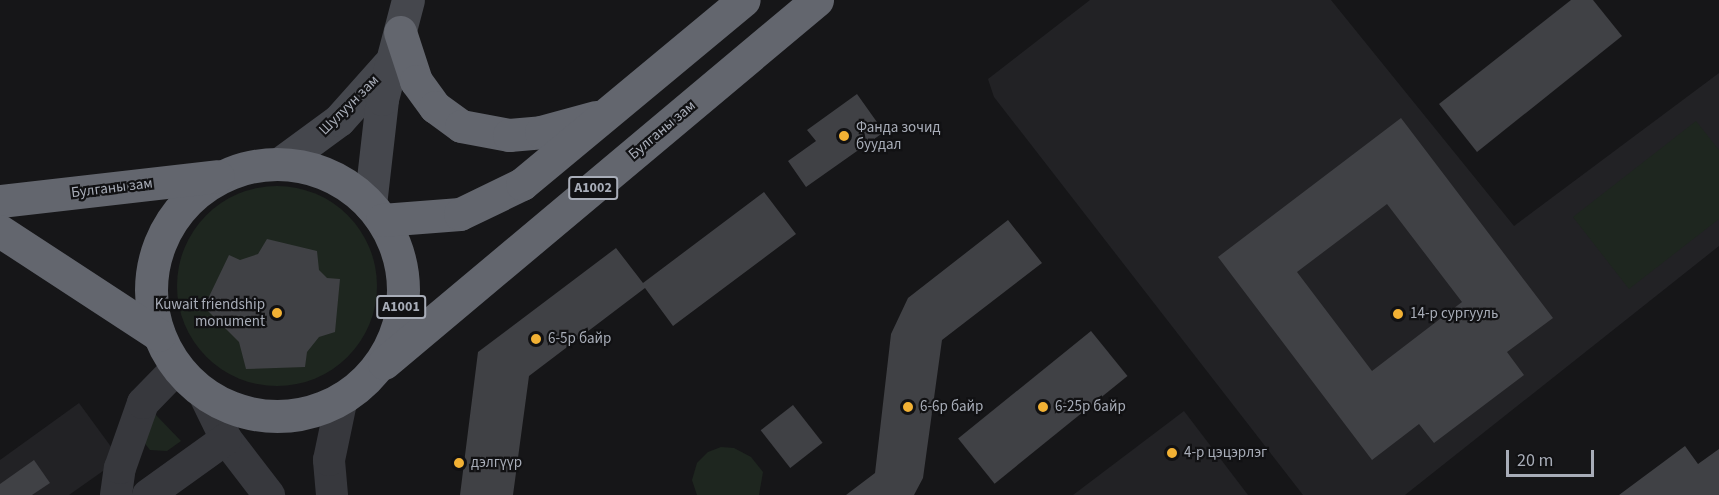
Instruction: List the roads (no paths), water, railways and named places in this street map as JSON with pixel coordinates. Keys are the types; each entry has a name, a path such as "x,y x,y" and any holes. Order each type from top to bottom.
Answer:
{"highway":[{"path":"376,212 460,214 492,201 522,184 612,112 744,0"},
{"name":"Булганы зам","path":"369,376 817,0"},
{"path":"400,32 416,81 435,107 461,126 510,135 541,132 612,112"},
{"name":"A1001","path":"279,164 313,169 344,183 376,212 397,250 403,283 400,316 389,348 369,376 342,398 309,412 273,416 237,410 204,394 177,368 159,335 151,305 151,273 159,243 175,215 197,192 223,176 279,164"},
{"name":"Булганы зам","path":"0,201 223,176"},
{"name":"A1001","path":"0,231 159,335"}],"street":[{"path":"389,64 408,0"},
{"name":"Шулуун зам","path":"279,164 339,120 389,64"},
{"name":"Шулуун зам","path":"376,212 389,64"},
{"path":"116,495 137,416 152,392 177,368"},
{"path":"204,394 226,439 269,495"},
{"path":"332,495 329,460 342,398"},
{"path":"148,495 226,439"}],"place":[{"name":"Фанда зочид буудал","path":"844,136"},
{"name":"Kuwait friendship monument","path":"277,313"},
{"name":"14-р сургууль","path":"1398,314"},
{"name":"6-5р байр","path":"536,339"},
{"name":"6-6р байр","path":"908,407"},
{"name":"6-25р байр","path":"1043,407"},
{"name":"4-р цэцэрлэг","path":"1172,453"},
{"name":"дэлгүүр","path":"459,463"}]}
